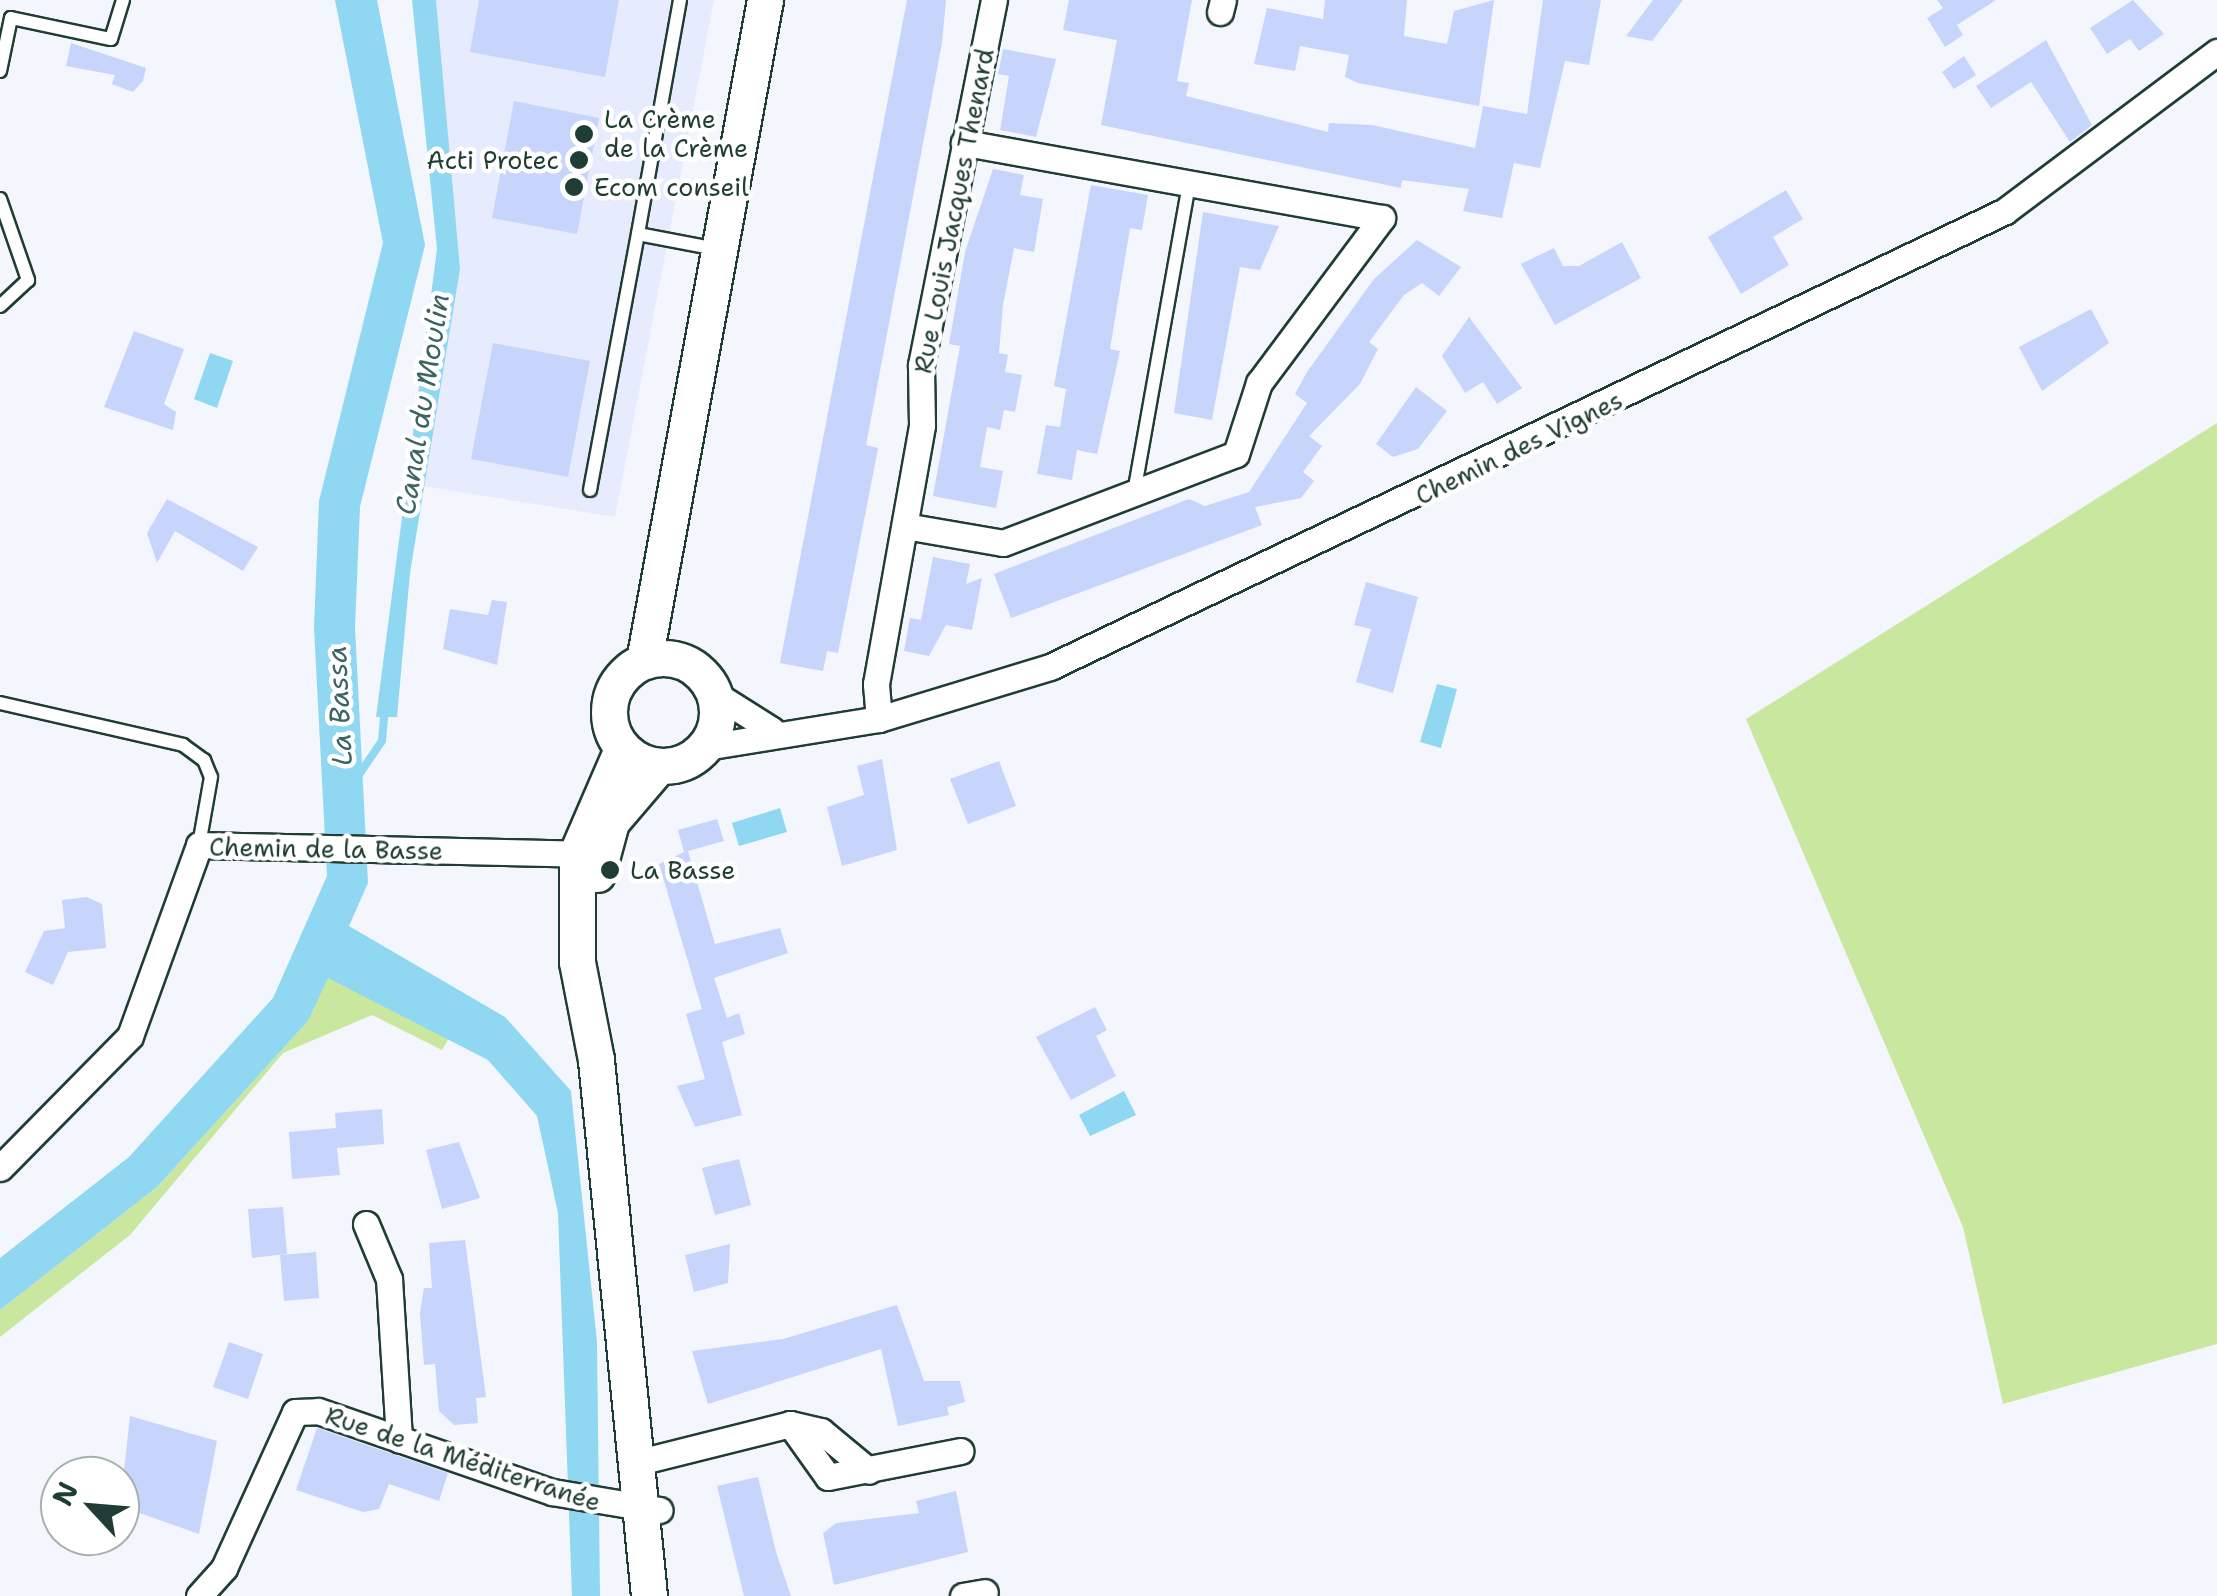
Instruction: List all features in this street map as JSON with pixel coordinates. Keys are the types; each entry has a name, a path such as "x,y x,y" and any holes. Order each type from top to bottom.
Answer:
{"main road":[{"path":"649,1596 640,1510 645,1461 620,1302 596,1060 588,854 622,748 610,699 658,659 668,514 765,0"},
{"path":"588,854 658,767 706,747 714,694 698,670 658,659"},
{"path":"622,748 658,767"},
{"path":"640,1510 670,1596"}],"street":[{"name":"Rue Louis Jacques Thenard","path":"879,719 876,684 922,425 921,365 994,0"},
{"name":"Chemin des Vignes","path":"706,747 772,730 879,719 1050,667 2005,210 2217,52"},
{"path":"905,526 1003,543 1133,499 1236,454 1260,383 1382,218 1190,180 964,142"},
{"path":"714,694 772,730"},
{"name":"Chemin de la Basse","path":"0,1168 130,1036 199,845 293,844 588,854"},
{"path":"366,1224 389,1279 399,1440"},
{"name":"Rue de la Méditerranée","path":"199,1596 224,1568 295,1412 399,1440 552,1492 640,1510"},
{"path":"645,1461 790,1424 828,1478 960,1451"}],"lane":[{"path":"0,70 11,18 111,39 123,0"},
{"path":"590,490 680,0"},
{"path":"1133,499 1190,180"},
{"path":"0,199 28,280 0,306"},
{"path":"638,234 718,250"},
{"path":"0,703 183,745 204,760 212,778 199,845"}],"shaded area":[{"path":"436,0 714,0 615,517 423,486 459,269"}],"green space":[{"path":"2217,423 2217,1344 2003,1404 1963,1227 1746,719"},
{"path":"327,977 449,1038 442,1050 372,1015 283,1053 130,1235 0,1337 0,1310 157,1187 308,1021"}],"water":[{"name":"La Bassa","path":"335,0 377,0 425,245 360,507 355,627 368,883 349,926 505,1017 571,1091 597,1342 600,1596 572,1596 558,1213 537,1116 488,1060 328,978 308,1021 157,1187 0,1310 0,1258 129,1157 273,998 327,876 314,628 319,501 383,243"},
{"path":"412,0 436,0 460,269 410,573 397,717 376,717 437,249"},
{"path":"210,353 233,361 217,408 194,399"},
{"path":"1437,684 1457,689 1441,748 1420,742"},
{"path":"780,808 787,832 739,846 732,823"},
{"path":"1124,1091 1136,1115 1090,1136 1079,1115"}],"building":[{"path":"479,0 619,0 605,77 470,52"},
{"path":"907,0 946,0 942,43 866,445 878,448 875,464 838,653 827,651 823,671 780,663"},
{"path":"1069,0 1192,0 1177,81 1189,83 1186,96 1328,132 1329,123 1372,125 1475,148 1483,106 1527,114 1543,0 1601,0 1589,65 1565,61 1540,168 1514,163 1502,218 1463,211 1469,189 1402,180 1401,188 1101,125 1117,40 1063,30"},
{"path":"1325,0 1407,0 1404,36 1447,44 1454,11 1494,0 1479,106 1358,83 1345,77 1349,55 1300,46 1295,71 1254,64 1267,8 1323,19"},
{"path":"1653,0 1683,0 1652,41 1626,36"},
{"path":"1937,0 1996,0 1957,25 1963,35 1945,47 1927,18 1943,8"},
{"path":"2133,0 2164,34 2139,51 2130,39 2107,54 2090,28"},
{"path":"2046,40 2092,125 2070,142 2031,82 1991,108 1976,86"},
{"path":"71,43 146,68 143,81 133,92 112,84 115,75 66,66"},
{"path":"1003,49 1056,59 1036,137 1000,130 1009,76 998,74"},
{"path":"1964,56 1976,75 1954,89 1942,72"},
{"path":"514,101 599,118 577,234 492,218"},
{"path":"993,169 1024,175 1020,195 1043,199 1034,252 1014,248 1003,305 999,353 1008,355 1005,372 1022,375 1015,412 1004,410 1000,430 987,427 980,467 1003,471 996,508 933,496 960,346 949,344 965,252"},
{"path":"1091,185 1148,195 1142,230 1130,228 1110,349 1120,351 1097,454 1077,450 1072,480 1037,474 1046,425 1060,427 1066,389 1054,386"},
{"path":"1786,190 1803,219 1773,237 1789,265 1741,294 1708,237"},
{"path":"1203,212 1279,226 1260,270 1240,267 1212,420 1174,413"},
{"path":"1417,240 1461,267 1439,296 1422,283 1404,295 1369,342 1378,349 1360,384 1309,436 1322,446 1303,472 1314,481 1301,498 1255,507 1262,525 1011,618 994,574 1189,499 1205,506 1249,492 1307,403 1295,394 1307,372 1374,279"},
{"path":"1622,242 1641,278 1555,325 1521,264 1554,248 1563,266 1579,266"},
{"path":"2091,309 2109,343 2042,391 2019,347"},
{"path":"1469,317 1522,388 1497,404 1483,382 1465,393 1442,356"},
{"path":"134,331 184,349 164,404 176,412 173,430 104,407"},
{"path":"493,343 590,361 568,477 471,459"},
{"path":"1416,387 1447,411 1418,449 1393,457 1376,444"},
{"path":"167,499 258,547 243,571 175,531 157,563 147,533"},
{"path":"933,557 970,564 966,584 982,578 972,630 946,625 929,656 904,651 910,618 921,620"},
{"path":"1366,582 1418,597 1393,693 1356,682 1371,629 1354,625"},
{"path":"492,600 507,602 497,665 443,649 450,609 488,615"},
{"path":"882,759 897,850 842,866 827,807 864,795 857,766"},
{"path":"999,761 1016,806 968,824 950,779"},
{"path":"717,819 724,841 688,851 715,944 780,928 788,953 714,978 727,1018 739,1013 745,1034 722,1042 742,1115 695,1127 677,1086 705,1079 686,1014 702,1009 659,864 684,852 678,830"},
{"path":"87,897 102,904 106,948 68,952 53,985 25,972 44,931 65,928 62,900"},
{"path":"1095,1007 1107,1030 1096,1036 1116,1076 1071,1100 1036,1037"},
{"path":"382,1109 384,1144 337,1148 340,1175 292,1179 289,1132 336,1128 335,1113"},
{"path":"459,1142 480,1198 442,1209 426,1150"},
{"path":"739,1159 751,1205 715,1215 702,1168"},
{"path":"283,1207 287,1254 252,1258 248,1209"},
{"path":"465,1240 486,1397 476,1398 478,1423 454,1425 439,1411 435,1364 424,1365 420,1313 424,1288 432,1288 429,1243"},
{"path":"730,1244 728,1283 694,1292 685,1255"},
{"path":"316,1252 319,1298 284,1301 280,1255"},
{"path":"897,1305 924,1381 960,1381 965,1402 947,1407 949,1415 898,1426 881,1349 708,1404 692,1351 783,1339"},
{"path":"229,1342 263,1354 248,1399 213,1387"},
{"path":"130,1416 217,1441 199,1534 140,1513 140,1456 126,1456"},
{"path":"317,1428 448,1473 439,1501 389,1484 379,1509 363,1512 296,1490"},
{"path":"758,1477 791,1596 744,1596 717,1486"},
{"path":"956,1491 968,1552 834,1585 823,1533 836,1523 919,1513 916,1501"}],"waterway":[{"name":"Canal du Moulin","path":"358,776 382,741 385,707"}],"place":[{"name":"La Crème de la Crème","path":"584,134"},
{"name":"Acti Protec","path":"579,160"},
{"name":"Ecom conseil","path":"574,187"},
{"name":"La Basse","path":"610,870"}]}
